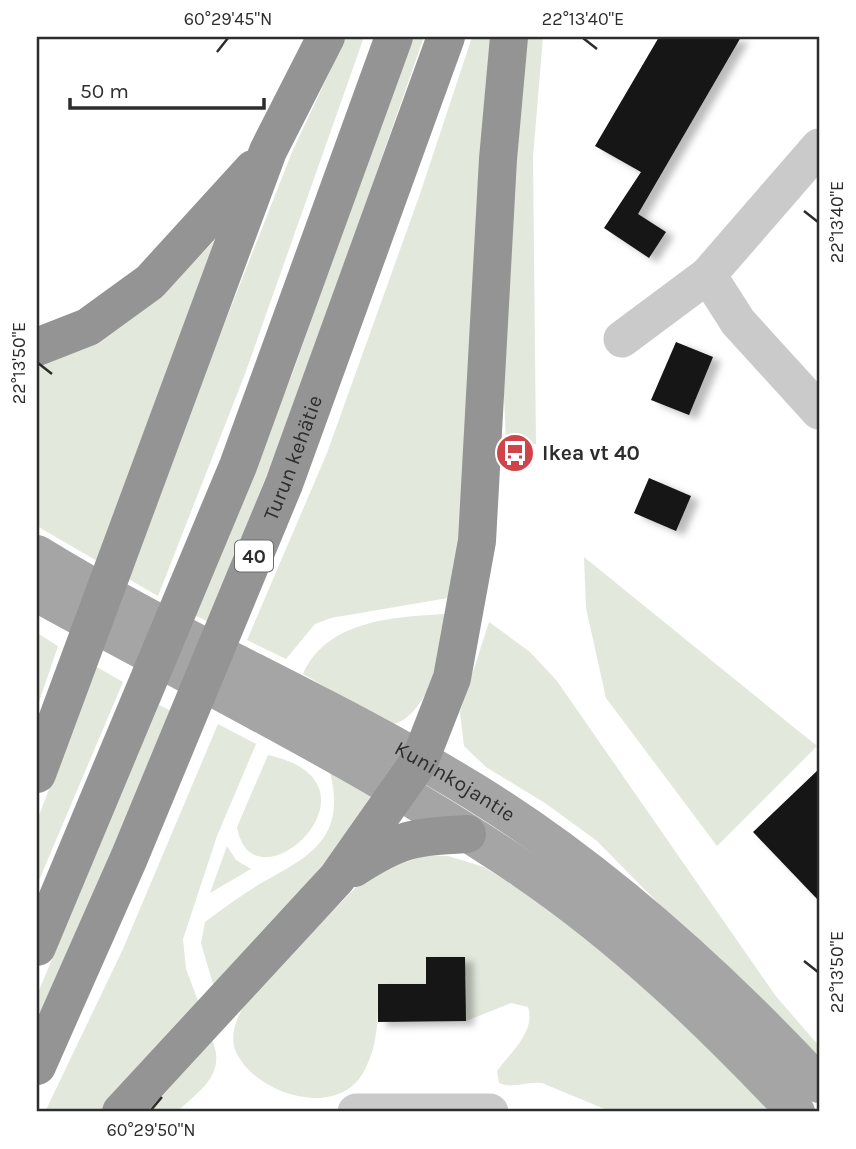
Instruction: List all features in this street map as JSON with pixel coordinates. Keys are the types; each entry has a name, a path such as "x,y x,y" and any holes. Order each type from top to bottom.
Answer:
{"highway":[{"path":"37,774 268,151 326,37"},
{"name":"40","path":"37,947 238,466 394,37"},
{"name":"Turun kehätie","path":"37,1066 129,858 284,484 446,37"},
{"path":"121,1112 337,878 401,792 421,760 452,678 475,560 498,159 509,37"},
{"path":"37,348 88,327 150,282 268,151"},
{"path":"337,878 395,843 419,837 467,834"}],"main road":[{"name":"Kuninkojantie","path":"46,579 306,719 421,760 548,841 641,912 716,980 819,1084"},
{"name":"Kuninkojantie","path":"306,719 401,792 526,871 650,968 796,1112"}],"street":[{"path":"622,339 708,275 819,147"},
{"path":"708,275 738,323 819,411"},
{"path":"356,1112 490,1112"}],"shaded area":[{"path":"346,37 364,37 245,374 158,596 125,577 292,152"},
{"path":"411,37 424,37 305,377 209,622 194,615 293,372"},
{"path":"472,37 492,37 464,517 448,598 331,618 315,624 286,659 247,640 327,453 420,194"},
{"path":"525,37 543,37 533,157 536,444 506,444 501,326"},
{"path":"217,238 97,561 37,526 37,367 97,342 164,293"},
{"path":"584,557 817,746 717,846 606,698 586,608"},
{"path":"445,614 445,644 432,683 417,707 399,722 389,724 303,674 314,656 328,642 345,632 384,620"},
{"path":"489,622 530,652 557,681 775,995 819,1046 819,1067 597,841 545,803 486,767 464,746 460,712"},
{"path":"37,633 58,646 37,708"},
{"path":"95,666 123,682 37,885 37,821"},
{"path":"159,705 173,712 37,1024 37,995"},
{"path":"218,724 256,744 217,836 183,939 186,969 200,1006 104,1112 45,1112 123,949"},
{"path":"268,755 304,770 320,791 319,814 306,835 287,851 266,857 248,851 237,827"},
{"path":"330,772 372,793 360,821 215,991 201,943 205,922 248,891 297,862 321,841 329,828 333,812 334,794"},
{"path":"227,846 236,860 251,869 210,893"},
{"path":"426,855 448,856 484,867 583,930 775,1112 612,1112 542,1083 499,1083 497,1071 525,1033 530,1016 528,1007 511,1003 466,1021 465,957 426,957 426,984 378,985 372,1052 363,1073 351,1087 335,1095 317,1098 298,1096 262,1081 247,1068 234,1047 235,1025 248,998 368,875"},
{"path":"211,1037 216,1061 214,1071 203,1088 177,1112 145,1112"}],"building":[{"path":"659,37 741,37 638,214 666,232 649,258 604,228 641,172 595,146"},
{"path":"676,342 713,357 689,415 651,400"},
{"path":"649,478 691,496 676,531 634,513"},
{"path":"819,769 819,901 753,832"},
{"path":"426,957 465,957 466,1021 378,1022 378,984 426,984"}],"place":[{"name":"Ikea vt 40","path":"515,453"}]}
